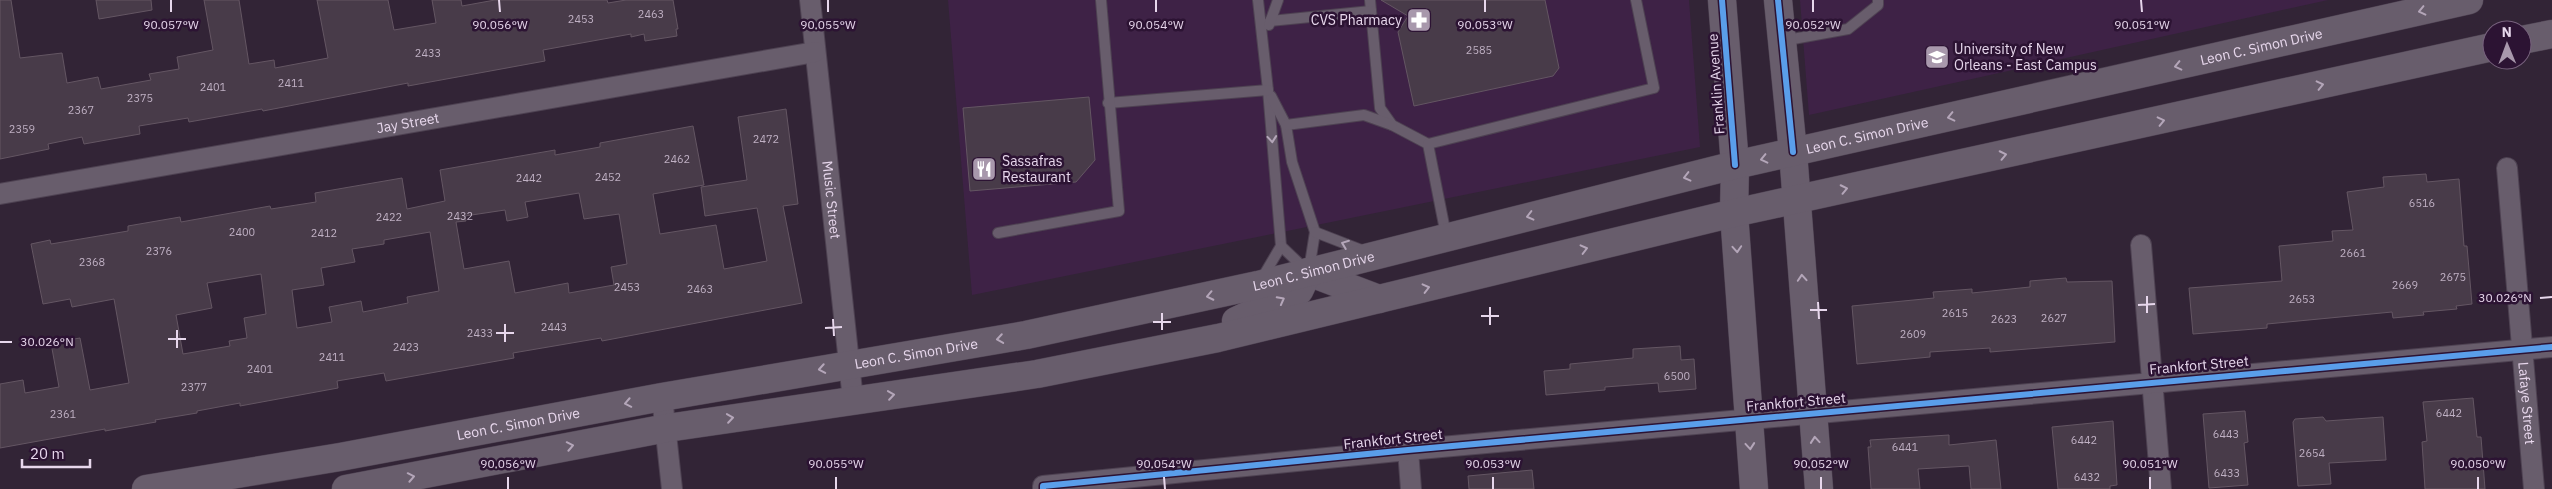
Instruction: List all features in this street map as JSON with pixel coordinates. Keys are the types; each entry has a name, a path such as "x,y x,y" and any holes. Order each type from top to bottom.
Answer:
{"main road":[{"name":"Franklin Avenue","path":"1722,0 1735,165 1734,213 1754,489"},
{"path":"1778,0 1793,152 1819,489"},
{"name":"Leon C. Simon Drive","path":"146,489 246,480 340,457 662,397 1026,335 1258,285 1735,165 2469,0"},
{"path":"2532,38 2552,34"},
{"path":"344,489 667,428 1037,374 1218,338 1734,213 2482,49"},
{"path":"1172,347 1259,312 1299,291 1308,272 1379,299"},
{"path":"1026,335 1037,374"}],"street":[{"name":"Music Street","path":"810,0 814,52 854,400"},
{"name":"Jay Street","path":"0,194 814,52"},
{"name":"Lafaye Street","path":"2507,168 2534,489"},
{"path":"2141,245 2161,489"},
{"name":"Frankfort Street","path":"1043,488 1408,450 2152,382 2552,348"},
{"path":"662,397 667,428 672,489"},
{"path":"1408,450 1411,489"},
{"path":"340,457 344,489"}],"lane":[{"path":"998,233 1119,212 1108,103 1101,0"},
{"path":"1258,0 1268,90 1281,246 1258,285"},
{"path":"1263,43 1278,0"},
{"path":"1370,0 1380,108 1392,125"},
{"path":"1286,125 1364,115 1392,125 1428,144 1654,88 1636,0"},
{"path":"1781,41 1848,29 1878,5 1878,0"},
{"path":"1270,21 1371,11"},
{"path":"1108,103 1268,90"},
{"path":"1268,90 1286,125 1292,162 1315,232 1308,272"},
{"path":"1428,144 1447,236"},
{"path":"1315,232 1374,255"},
{"path":"1281,246 1308,272"}],"shaded area":[{"path":"948,0 1689,0 1700,147 972,295"},
{"name":"University of New Orleans - East Campus","path":"1800,0 2328,0 1809,115"}],"building":[{"path":"0,0 11,0 20,58 62,53 67,83 98,77 101,89 151,80 149,74 179,69 177,57 213,50 204,0 239,0 249,64 274,60 275,68 328,58 317,0 388,0 394,30 436,23 432,0 461,0 462,6 495,0 607,0 608,3 626,0 673,0 678,29 676,29 677,36 645,41 644,34 631,37 631,34 543,50 545,61 408,86 408,83 263,111 262,109 189,122 188,118 139,126 140,134 84,144 82,137 48,144 49,149 0,159"},
{"path":"96,0 151,0 152,10 99,19"},
{"name":"CVS Pharmacy","path":"1381,0 1545,0 1559,68 1553,76 1414,106 1398,32 1408,16"},
{"path":"1089,97 1095,160 1076,182 970,191 963,108"},
{"path":"786,109 798,204 783,206 802,303 602,341 601,338 513,353 514,358 386,381 384,373 337,381 338,388 240,406 240,403 155,420 156,422 0,448 0,384 23,380 25,393 59,387 51,343 80,338 90,390 129,383 114,299 72,307 70,299 43,304 31,244 50,240 51,244 128,231 128,226 180,217 181,222 270,206 271,209 316,202 315,193 402,178 407,209 445,201 440,170 555,150 555,155 600,147 600,143 693,126 704,185 653,194 660,234 716,225 724,269 767,261 757,208 705,216 701,187 747,180 738,117","holes":["579,193 584,219 619,214 627,264 611,267 614,285 569,293 568,283 515,293 509,261 464,269 456,222 466,221 465,216 505,210 507,221 528,217 525,202","430,232 439,291 407,297 408,303 363,312 361,301 329,307 332,322 297,328 292,290 324,285 321,268 355,262 352,249 384,244 384,240","261,274 266,314 244,318 247,338 229,341 230,346 183,354 176,315 212,308 207,283"]},
{"path":"2426,174 2427,182 2459,179 2464,246 2467,246 2472,304 2456,306 2457,309 2423,312 2424,315 2393,318 2392,312 2267,324 2267,328 2193,334 2189,288 2282,281 2279,246 2333,241 2332,231 2353,230 2347,192 2384,187 2383,177"},
{"path":"2066,278 2067,282 2112,281 2115,342 1990,352 1990,348 1930,352 1930,357 1857,364 1852,306 1934,298 1933,292 1972,289 1972,293 2030,287 2030,281"},
{"path":"1680,346 1681,360 1694,359 1696,389 1659,392 1658,383 1605,387 1605,390 1546,395 1544,371 1570,369 1570,364 1633,358 1633,349"},
{"path":"2473,398 2477,437 2481,437 2485,489 2425,489 2422,442 2427,441 2423,402"},
{"path":"2245,411 2248,442 2244,443 2248,485 2209,488 2203,414"},
{"path":"2323,417 2326,421 2383,417 2386,460 2329,463 2331,484 2298,486 2293,422 2295,419"},
{"path":"2113,421 2117,485 2110,486 2110,489 2058,489 2052,427"},
{"path":"1949,435 1949,445 1996,440 2001,489 1971,489 1969,466 1918,469 1920,489 1871,489 1868,447 1871,447 1870,440"},
{"path":"1532,470 1534,489 1469,489 1468,476"}],"cycle path":[{"path":"1722,0 1735,165"},
{"path":"1778,0 1793,152"},
{"path":"1043,489 1043,486 1408,450 2552,347"}],"place":[{"name":"CVS Pharmacy","path":"1419,20"},
{"name":"University of New Orleans - East Campus","path":"1937,57"},
{"name":"Sassafras Restaurant","path":"984,169"}]}
